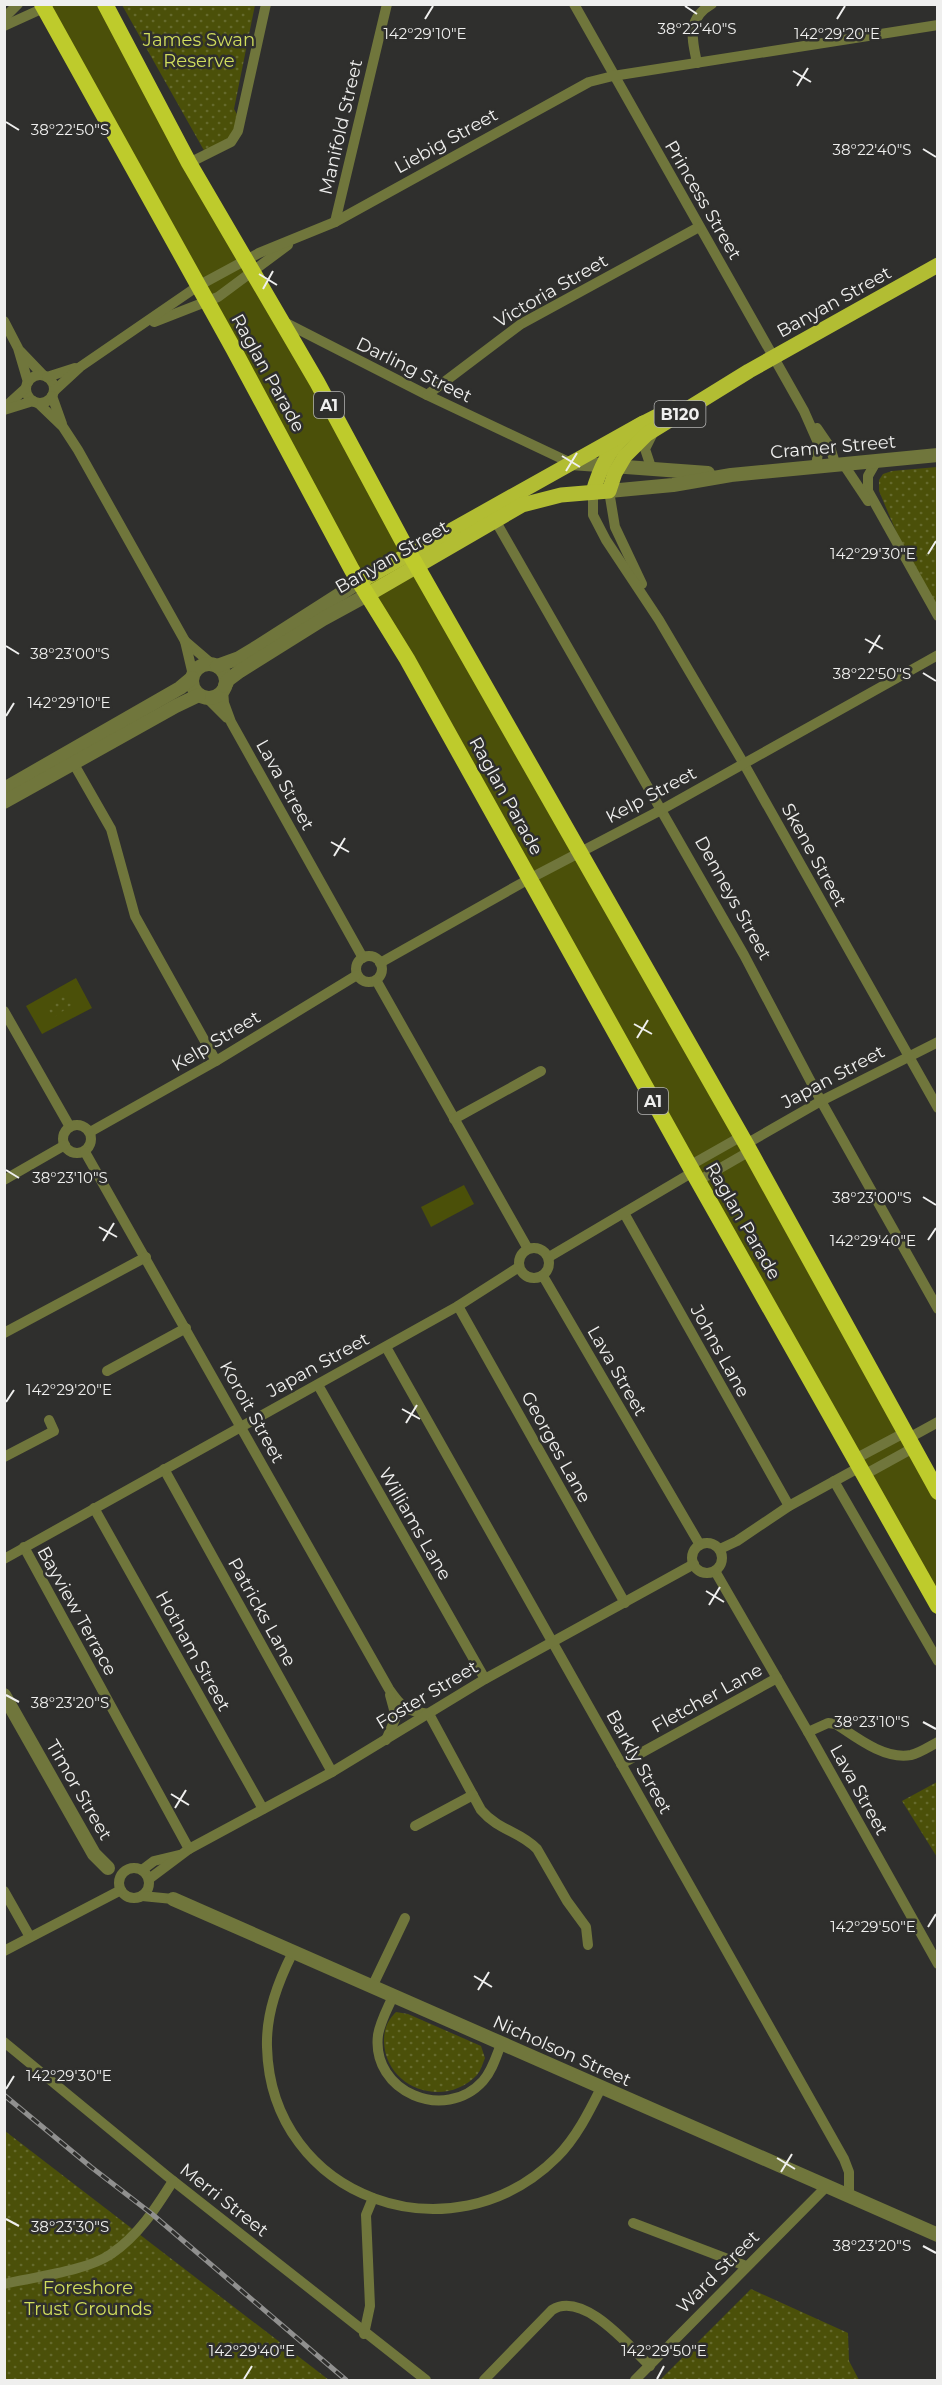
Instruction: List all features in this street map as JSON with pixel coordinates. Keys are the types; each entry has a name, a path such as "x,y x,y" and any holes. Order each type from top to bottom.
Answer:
{"highway":[{"name":"Raglan Parade","path":"46,6 363,588 407,659 693,1173 938,1606"},
{"name":"Raglan Parade","path":"106,6 189,163 281,320 413,559 746,1143 938,1492"}],"main road":[{"name":"Banyan Street","path":"593,492 602,465 615,445 938,266"},
{"name":"Banyan Street","path":"492,515 555,496 609,491 618,466 650,426"},
{"name":"B120","path":"571,463 650,426"},
{"name":"Banyan Street","path":"363,588 492,515 556,470 571,463"},
{"path":"555,496 556,470"}],"street":[{"path":"4,18 18,4"},
{"path":"189,163 231,142 238,131 266,4"},
{"name":"Manifold Street","path":"335,222 387,4"},
{"name":"Princess Street","path":"574,4 804,411 819,445 816,467"},
{"path":"698,63 693,39 693,25 699,14 712,4"},
{"path":"4,26 46,6"},
{"name":"Liebig Street","path":"53,393 80,367 198,286 250,266 296,239 335,222 589,82 613,76 938,25"},
{"name":"Victoria Street","path":"426,395 521,324 699,227"},
{"name":"Liebig Street","path":"140,327 218,297 250,266"},
{"name":"Darling Street","path":"281,320 426,395 571,463"},
{"path":"4,321 18,348 27,385 27,395 63,427"},
{"path":"18,348 53,383 53,393 63,427 185,641 193,688 203,696"},
{"name":"Liebig Street","path":"45,376 80,367"},
{"path":"4,409 34,376 45,376"},
{"path":"4,409 35,402 46,402 53,393"},
{"name":"Princess Street","path":"804,411 891,536"},
{"path":"650,426 645,449 652,470"},
{"name":"Darling Street","path":"535,447 556,470"},
{"name":"Cramer Street","path":"609,491 673,485 731,474 938,455"},
{"path":"876,462 868,476 868,491 891,536 938,616"},
{"name":"B120","path":"571,463 618,466"},
{"name":"Cramer Street","path":"618,466 731,474"},
{"name":"Skene Street","path":"609,491 615,527 659,620"},
{"name":"Skene Street","path":"593,492 592,510 597,523"},
{"name":"Skene Street","path":"555,496 575,498 584,504 659,620 744,764 938,1108"},
{"name":"Denneys Street","path":"492,515 744,955 821,1101 938,1309"},
{"name":"Banyan Street","path":"215,666 239,658 363,588"},
{"name":"Banyan Street","path":"224,688 228,680 240,671 323,619 363,588"},
{"path":"4,789 176,706 203,696 216,696 224,688 223,673 185,641"},
{"name":"Kelp Street","path":"380,963 580,851 661,810 938,655"},
{"path":"4,802 180,688 201,666 215,666"},
{"name":"Lava Street","path":"224,688 224,703 231,722 363,958"},
{"name":"Lava Street","path":"203,696 231,722"},
{"path":"71,758 111,829 135,916 216,1061"},
{"path":"370,957 380,963 382,970 376,980 367,982 357,975 356,967 363,958 370,957"},
{"name":"Kelp Street","path":"90,1132 216,1061 357,975"},
{"path":"376,980 528,1249"},
{"path":"4,1011 70,1127"},
{"name":"Japan Street","path":"549,1257 821,1101 908,1055 938,1042"},
{"path":"454,1119 541,1071"},
{"path":"81,1125 90,1132 91,1143 85,1152 71,1152 65,1146 64,1135 70,1127 81,1125"},
{"name":"Japan Street","path":"693,1173 746,1143"},
{"path":"4,1180 65,1146"},
{"name":"Koroit Street","path":"85,1152 389,1689 401,1706 415,1712 429,1714"},
{"name":"Johns Lane","path":"624,1213 789,1506"},
{"path":"528,1249 541,1249 549,1257 549,1268 543,1276 533,1279 527,1277 519,1267 520,1258 528,1249"},
{"path":"4,1333 146,1257"},
{"name":"Japan Street","path":"4,1559 386,1347 458,1306 519,1267"},
{"name":"Lava Street","path":"543,1276 700,1545"},
{"name":"Georges Lane","path":"458,1306 625,1603"},
{"path":"108,1371 186,1328"},
{"name":"Barkly Street","path":"386,1347 844,2159 849,2172 849,2198"},
{"name":"Williams Lane","path":"318,1385 485,1679"},
{"path":"4,1457 54,1431 49,1420"},
{"path":"720,1549 737,1541 789,1506 938,1422"},
{"path":"860,1467 908,1440"},
{"name":"Patricks Lane","path":"164,1469 332,1772"},
{"path":"834,1482 938,1661"},
{"name":"Hotham Street","path":"94,1508 263,1809"},
{"path":"711,1543 720,1549 722,1559 715,1571 705,1573 694,1564 693,1553 700,1545 711,1543"},
{"name":"Bayview Terrace","path":"24,1547 189,1849"},
{"name":"Foster Street","path":"147,1877 154,1860 179,1855 332,1772 485,1679 694,1564"},
{"name":"Lava Street","path":"715,1571 938,1964"},
{"name":"Fletcher Lane","path":"621,1764 777,1678"},
{"name":"Koroit Street","path":"386,1740 396,1717 389,1689"},
{"name":"Timor Street","path":"4,1695 90,1846 122,1890"},
{"path":"429,1714 481,1809 492,1822 530,1842 537,1849 586,1928 588,1945"},
{"path":"808,1732 828,1723 836,1724 884,1752 898,1755 913,1754 938,1742"},
{"path":"415,1826 473,1795"},
{"name":"Timor Street","path":"108,1868 125,1872"},
{"path":"4,1951 101,1900 111,1900 122,1890 125,1872 135,1868 147,1877 147,1891 142,1896 132,1898 122,1890"},
{"name":"Nicholson Street","path":"147,1877 173,1899 849,2198 938,2235"},
{"path":"4,1891 30,1937"},
{"name":"Nicholson Street","path":"142,1896 173,1899"},
{"path":"372,1987 405,1918"},
{"path":"293,1952 275,1992 268,2032 268,2065 276,2097 285,2120 310,2155 340,2181 373,2198 404,2207 435,2210 476,2204 508,2192 544,2169 559,2155 582,2123 601,2088"},
{"path":"393,1996 378,2032 379,2054 389,2076 396,2084 415,2097 444,2101 470,2092 488,2075 501,2044"},
{"name":"Merri Street","path":"4,2042 364,2334 426,2380"},
{"path":"4,2284 76,2268 96,2262 111,2254 134,2235 152,2214 173,2181"},
{"name":"Ward Street","path":"635,2380 825,2187"},
{"path":"364,2334 370,2306 366,2215 373,2198"},
{"path":"633,2223 746,2266"},
{"path":"484,2380 559,2305 568,2305 600,2318 650,2366"}],"green space":[{"path":"42,5 105,5 937,1492 937,1604"},
{"name":"James Swan Reserve","path":"122,5 255,5 234,109 238,116 238,131 206,154"},
{"path":"937,467 937,606 898,536 879,491 879,480 883,474 892,471"},
{"path":"76,978 92,1008 42,1034 26,1006"},
{"path":"67,994 73,1004 53,1018 47,1007"},
{"path":"464,1185 474,1204 431,1227 421,1207"},
{"path":"937,1782 938,1857 902,1801"},
{"path":"396,2012 408,2014 481,2046 485,2058 477,2075 464,2085 449,2091 434,2092 419,2089 405,2082 394,2071 387,2058 384,2041 387,2025"},
{"name":"Foreshore Trust Grounds","path":"5,2131 329,2380 5,2380"},
{"path":"751,2289 848,2333 849,2361 859,2380 660,2380"}],"railway":[{"path":"4,2095 152,2214 346,2380"}]}
